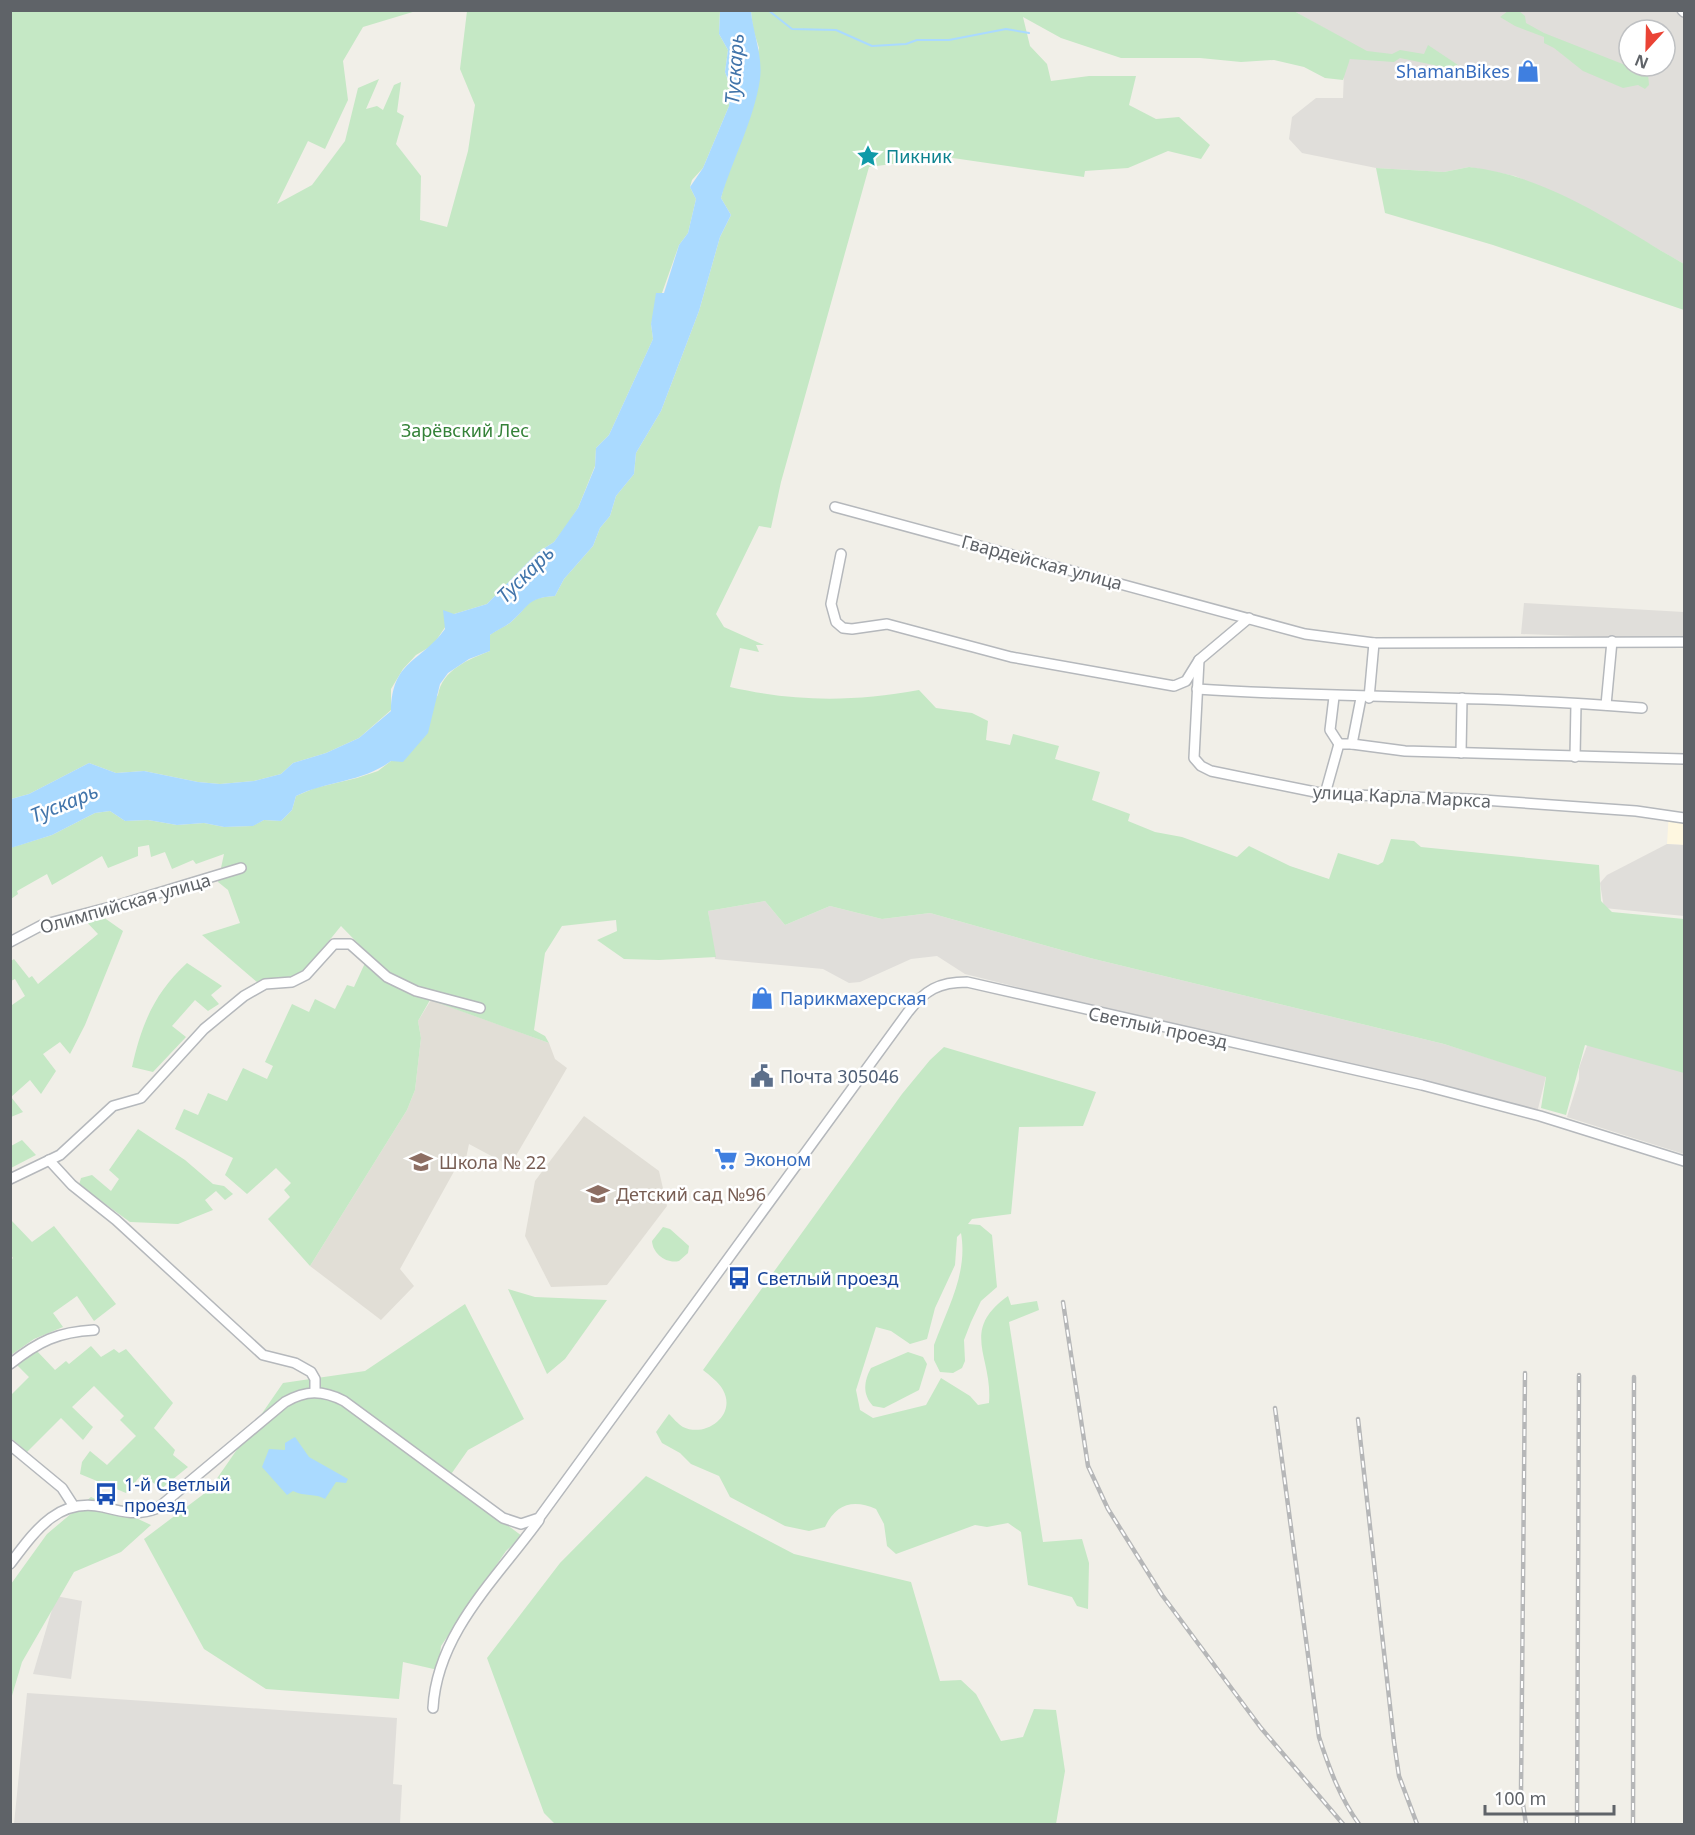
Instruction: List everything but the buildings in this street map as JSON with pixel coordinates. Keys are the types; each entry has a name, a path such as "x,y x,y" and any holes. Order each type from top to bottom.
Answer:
{"street":[{"name":"Гвардейская улица","path":"835,507 1249,618"},
{"path":"841,554 831,604 836,622 843,628 852,629 887,624 1011,657 1174,686 1186,681 1199,660 1249,618 1305,634 1374,643 1684,642"},
{"path":"1606,705 1612,641"},
{"path":"1352,744 1365,698 1374,643"},
{"name":"улица Карла Маркса","path":"1199,660 1194,758 1201,766 1241,778 1325,795 1481,800 1636,811 1684,818"},
{"path":"1197,689 1334,697 1462,698 1642,708"},
{"path":"1325,795 1339,744 1330,730 1334,697"},
{"path":"1461,753 1462,698"},
{"path":"1575,757 1576,704"},
{"path":"1339,744 1405,751 1684,759"},
{"name":"Олимпийская улица","path":"10,942 42,925 122,904 241,868"},
{"path":"10,1179 60,1155 113,1106 141,1098 204,1029 244,996 265,984 292,982 306,975 325,952 340,942 350,944 359,950 387,977 416,991 480,1008"},
{"name":"Светлый проезд","path":"315,1391 330,1394 344,1401 512,1523 531,1523 546,1511 917,1000 937,985 948,982 967,982 1422,1085 1540,1116 1684,1161"},
{"path":"10,1564 43,1523 52,1515 74,1505 93,1505 130,1513 158,1508 285,1402 299,1394 315,1391 315,1379 311,1372 295,1364 263,1354 116,1220 72,1185 50,1160"},
{"path":"10,1364 40,1342 57,1334 94,1330"},
{"path":"10,1445 62,1488 74,1505"},
{"path":"433,1708 438,1670 450,1641 546,1511"}],"shaded area":[{"path":"1294,11 1684,11 1684,264 1583,206 1515,176 1469,167 1444,172 1376,168 1302,153 1289,139 1292,117 1316,98 1343,98 1344,71 1350,59 1347,41"},
{"path":"1524,603 1684,612 1684,640 1521,634"},
{"path":"1669,811 1684,814 1684,845 1667,844"},
{"path":"1667,844 1684,845 1684,916 1604,908 1600,883 1607,875"},
{"path":"765,901 785,925 830,906 882,919 930,913 1090,958 1444,1044 1546,1076 1537,1113 1450,1087 1121,1013 965,974 937,956 911,959 860,982 849,983 823,969 715,959 708,911"},
{"name":"Школа № 22","path":"431,1000 549,1043 555,1059 567,1068 510,1166 469,1144 464,1168 457,1166 400,1269 414,1286 381,1320 310,1266 407,1110 415,1090 421,1038 418,1021"},
{"path":"1588,1043 1684,1068 1684,1154 1567,1117 1579,1079 1579,1068"},
{"name":"Детский сад №96","path":"584,1116 659,1171 667,1206 607,1285 551,1287 525,1236 535,1181"},
{"path":"56,1596 82,1601 71,1679 33,1674"},
{"path":"27,1693 397,1718 393,1784 402,1785 400,1824 14,1824"}],"green space":[{"name":"Зарёвский Лес","path":"10,11 416,11 363,27 343,61 348,100 325,149 308,141 277,204 312,185 345,141 358,88 379,79 366,109 377,106 383,110 394,85 401,82 397,112 404,116 396,144 421,176 420,220 447,227 468,151 475,105 460,69 467,11 720,11 719,34 728,50 725,72 731,89 729,106 703,168 692,180 690,187 696,199 688,233 679,245 651,324 653,339 609,435 596,448 595,466 578,508 554,542 537,553 487,604 454,614 433,645 416,655 403,669 391,689 391,710 359,738 326,753 293,763 281,774 254,781 220,784 144,771 116,773 89,763 29,794 11,799"},
{"path":"751,11 1294,11 1367,51 1392,54 1400,50 1424,54 1428,45 1458,65 1448,68 1400,58 1394,62 1350,59 1343,80 1325,78 1304,67 1274,60 1241,62 1200,58 1121,58 1061,38 1023,17 1030,46 1047,64 1051,81 1089,76 1136,76 1129,105 1156,119 1179,117 1210,145 1201,159 1168,151 1128,168 1085,171 1084,177 946,157 869,167 781,482 771,528 759,526 716,614 724,627 764,645 756,645 759,652 740,648 730,687 801,698 824,699 870,697 919,690 936,708 972,713 988,721 986,740 1010,745 1013,734 1059,746 1055,759 1100,772 1092,800 1130,814 1128,821 1155,832 1182,837 1237,857 1249,846 1290,866 1329,879 1338,853 1378,865 1383,862 1391,839 1414,841 1421,847 1599,865 1601,901 1612,912 1684,919 1684,1073 1585,1045 1566,1115 1541,1108 1546,1077 1444,1044 1090,958 930,913 882,919 830,906 785,925 765,901 708,911 716,957 624,959 597,940 617,931 616,920 562,926 545,953 534,1030 545,1036 549,1043 430,1000 418,1021 421,1038 415,1090 407,1110 310,1266 268,1219 290,1197 284,1190 291,1183 276,1168 247,1194 225,1175 233,1158 175,1129 184,1109 198,1115 208,1093 227,1101 243,1068 267,1079 273,1066 265,1062 292,1004 309,1012 315,999 335,1009 347,985 354,987 365,963 386,981 426,998 383,969 341,926 302,974 288,979 258,983 202,935 240,923 228,890 218,882 224,854 196,864 193,860 172,869 165,852 151,857 149,845 138,847 138,856 108,868 102,856 52,885 47,874 17,891 18,894 11,899 10,848 52,835 95,813 110,811 125,821 148,820 177,825 204,823 224,827 252,826 264,820 281,821 292,810 296,796 315,788 378,771 391,761 438,695 441,686 451,672 465,662 490,651 490,635 511,622 529,603 555,596 564,579 593,546 600,528 610,516 616,496 634,474 636,453 661,411 699,311 720,237 731,215 721,198 759,48 753,29"},
{"path":"1508,11 1519,11 1525,16 1526,23 1544,33 1617,62 1617,78 1648,78 1649,85 1645,89 1638,85 1623,88 1583,71 1544,43 1544,37 1515,26 1500,17"},
{"path":"1469,167 1498,172 1554,191 1608,219 1684,264 1684,310 1493,245 1385,213 1376,168 1444,172"},
{"path":"96,912 123,931 85,1025 70,1054 60,1042 43,1054 56,1071 41,1094 30,1080 11,1097 23,1112 11,1117 10,1003 12,1005 25,996 15,979 11,981 11,961 14,959 29,978 32,976 38,984 98,934 82,917"},
{"path":"187,963 222,986 211,995 219,1004 208,1011 195,1000 172,1026 186,1037 153,1072 132,1067 150,1011 166,986"},
{"path":"944,1047 1096,1092 1083,1126 1019,1127 1011,1214 972,1219 968,1224 980,1225 992,1235 997,1287 981,1301 971,1322 964,1340 965,1361 962,1368 953,1373 940,1372 934,1360 934,1345 951,1303 962,1262 961,1233 957,1237 955,1265 935,1308 927,1339 910,1344 891,1331 876,1327 856,1390 860,1410 873,1418 926,1405 941,1378 970,1396 978,1405 989,1403 989,1386 982,1345 985,1321 993,1309 1008,1296 1011,1305 1037,1301 1039,1310 1009,1322 1043,1542 1082,1539 1089,1563 1088,1609 1077,1606 1072,1597 1028,1585 1021,1532 1008,1523 987,1527 975,1525 896,1554 887,1546 884,1524 876,1509 868,1506 853,1504 846,1506 834,1513 825,1527 809,1531 785,1526 730,1497 719,1476 691,1464 680,1453 662,1443 656,1432 669,1414 681,1426 692,1430 709,1427 723,1416 726,1399 723,1390 703,1370 902,1094"},
{"path":"138,1129 185,1160 213,1184 224,1186 233,1194 225,1200 216,1191 205,1200 213,1210 178,1224 130,1222 79,1185 81,1178 92,1175 111,1191 119,1179 109,1170"},
{"path":"22,1140 36,1155 11,1168 11,1146"},
{"path":"11,1220 32,1242 54,1226 116,1304 94,1321 77,1296 53,1313 63,1327 34,1339 11,1355 10,1261 13,1258 11,1255"},
{"path":"663,1227 670,1229 689,1246 688,1253 679,1261 669,1261 661,1257 653,1246 652,1241"},
{"path":"508,1289 535,1297 607,1300 565,1359 547,1374"},
{"path":"465,1304 524,1419 468,1450 447,1480 522,1536 506,1551 441,1646 438,1670 403,1662 399,1699 266,1689 204,1649 144,1539 209,1490 283,1383 365,1371"},
{"path":"91,1346 101,1357 114,1349 119,1353 126,1349 173,1403 154,1428 175,1450 173,1455 188,1467 161,1489 142,1474 126,1493 80,1474 82,1462 90,1451 107,1465 136,1436 120,1420 124,1416 94,1386 72,1407 93,1427 83,1440 61,1418 27,1452 11,1438 11,1395 29,1377 16,1364 35,1349 55,1370 66,1361 69,1364"},
{"path":"908,1352 923,1357 927,1364 919,1390 884,1408 873,1406 867,1397 865,1387 871,1368"},
{"path":"646,1476 794,1554 911,1582 940,1681 961,1680 976,1694 1001,1741 1023,1737 1034,1709 1056,1710 1065,1771 1056,1824 555,1824 544,1813 487,1658 560,1563"},
{"path":"91,1497 151,1525 121,1552 74,1572 22,1662 11,1699 11,1584 47,1534"}],"water":[{"name":"Тускарь","path":"720,11 751,11 761,70 753,109 721,198 731,215 720,237 699,311 661,411 636,453 634,474 616,496 610,516 600,528 593,546 564,579 555,596 533,601 511,622 490,635 490,651 469,659 448,673 440,684 428,733 403,762 391,761 369,773 296,796 292,810 281,821 264,820 253,826 224,827 204,823 177,825 148,820 125,821 110,811 95,813 52,835 11,848 11,799 29,794 89,763 116,773 144,771 198,782 220,784 254,781 281,774 293,763 326,753 359,738 391,711 396,681 409,664 445,629 443,610 454,614 487,604 537,553 554,542 578,508 595,467 596,448 609,435 653,339 651,324 656,293 664,293 679,245 688,233 696,199 690,187 703,168 729,106 731,88 725,72 728,50 719,34"},
{"path":"295,1437 309,1457 348,1479 346,1483 336,1482 325,1499 293,1491 287,1495 262,1467 269,1449 285,1450 285,1443"}],"waterway":[{"path":"768,10 792,29 836,30 872,46 906,44 917,40 949,40 1006,29 1029,33"}],"railway":[{"path":"1063,1302 1088,1466 1108,1509 1162,1595 1261,1728 1343,1824"},
{"path":"1525,1373 1521,1791 1526,1824"},
{"path":"1577,1824 1579,1375"},
{"path":"1633,1824 1634,1377"},
{"path":"1275,1408 1319,1737 1346,1804 1359,1824"},
{"path":"1358,1419 1394,1742 1399,1776 1417,1824"}],"place":[{"name":"ShamanBikes","path":"1528,71"},
{"name":"Пикник","path":"868,156"},
{"name":"Парикмахерская","path":"762,998"},
{"name":"Почта 305046","path":"762,1076"},
{"name":"Эконом","path":"726,1159"},
{"name":"Школа № 22","path":"421,1162"},
{"name":"Детский сад №96","path":"598,1194"},
{"name":"Светлый проезд","path":"739,1278"},
{"name":"1-й Светлый проезд","path":"106,1494"}]}
